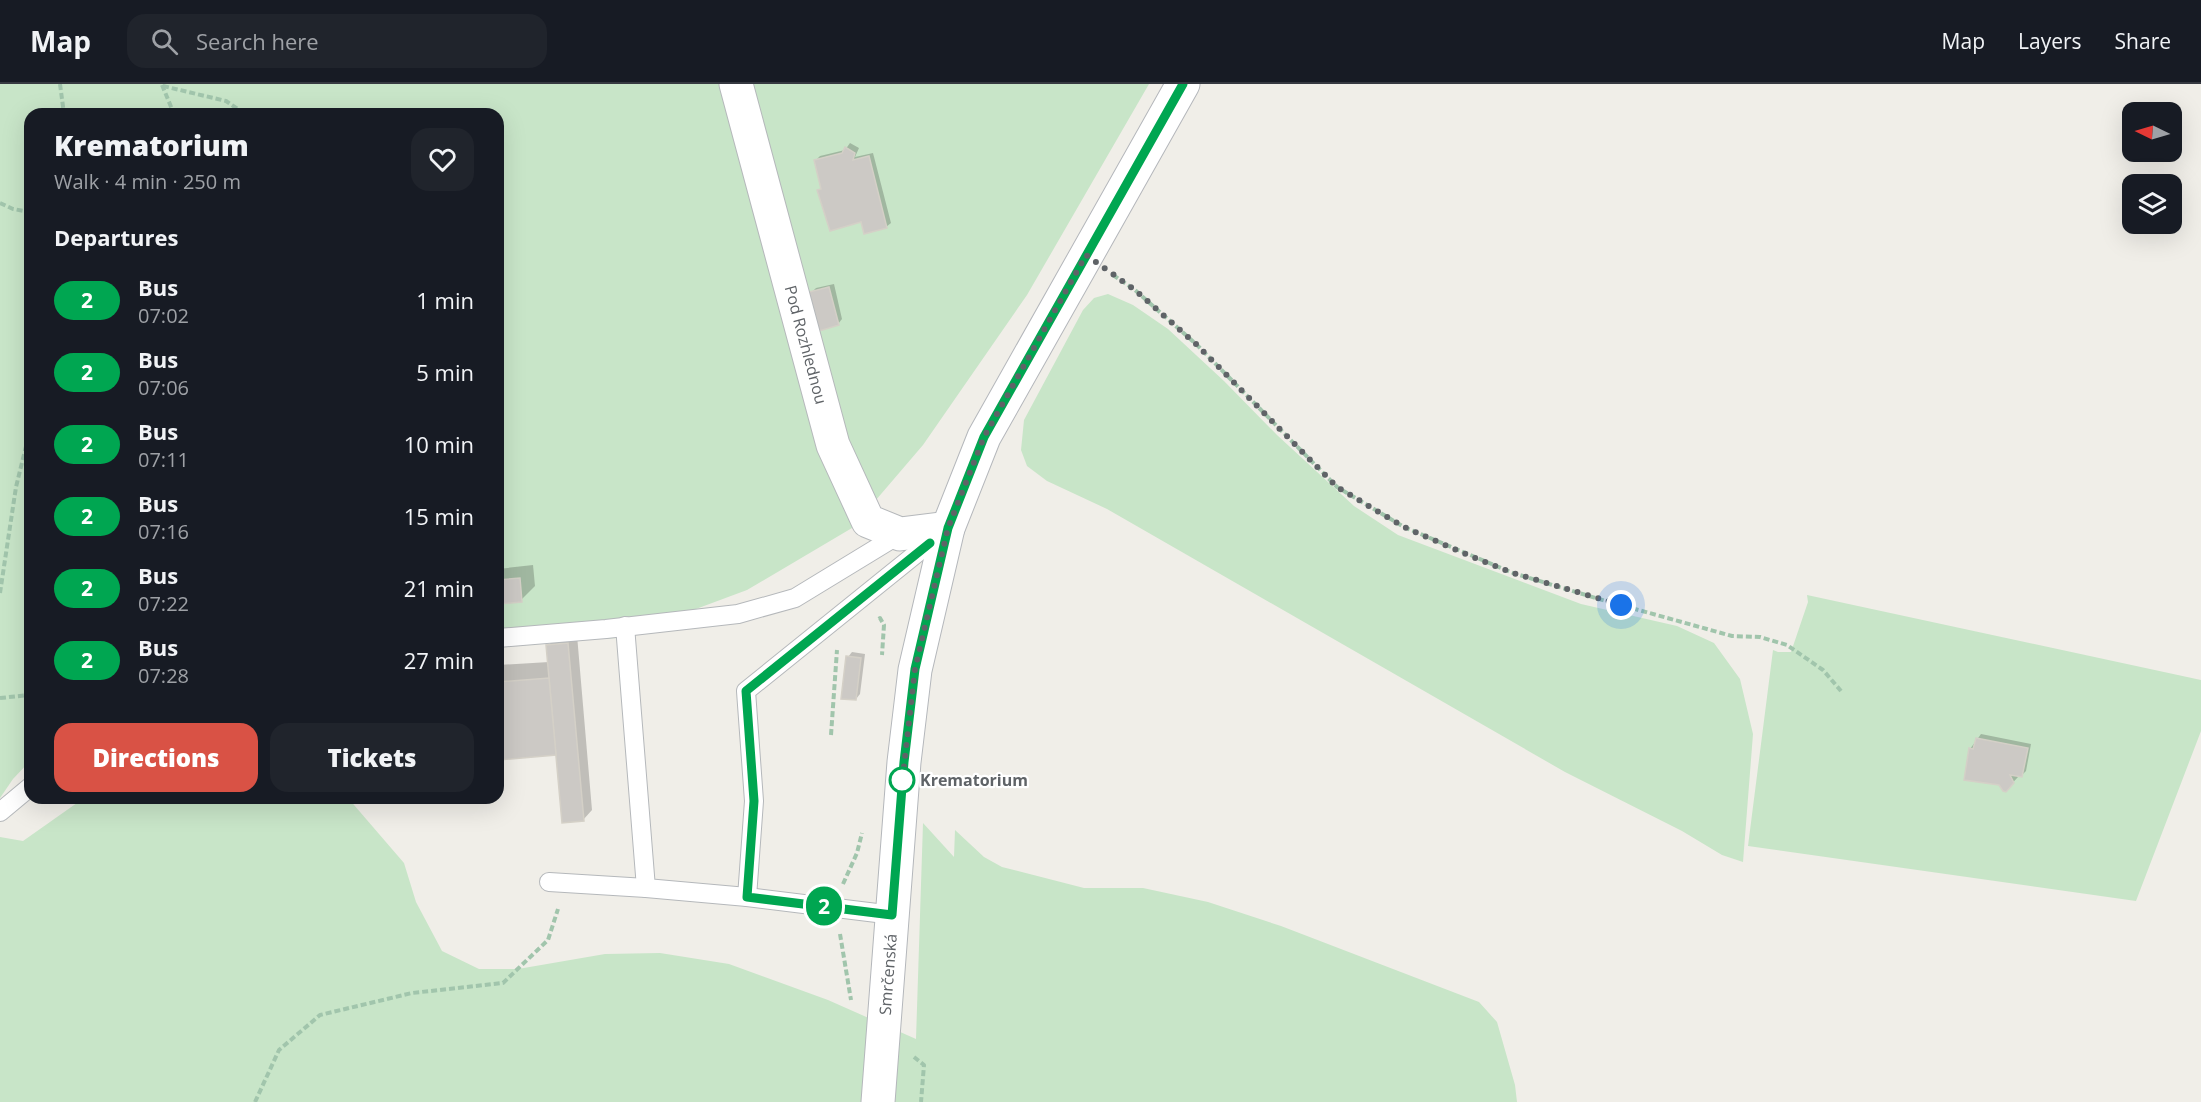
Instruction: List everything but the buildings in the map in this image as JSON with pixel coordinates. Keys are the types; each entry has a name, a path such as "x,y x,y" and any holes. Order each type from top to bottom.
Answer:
{"street":[{"name":"Pod Rozhlednou","path":"736,84 833,445 868,521 900,534 948,528"},
{"name":"Smrčenská","path":"878,1102 904,762 915,669 948,528 984,437 1183,84"}],"lane":[{"path":"747,897 754,801 746,691 948,528"},
{"path":"504,637 738,614 795,598 900,534"},
{"path":"625,626 646,888"},
{"path":"0,812 24,792"},
{"path":"558,883 747,897 892,915"}],"path":[{"path":"60,84 63,108"},
{"path":"163,85 172,108"},
{"path":"163,85 226,101 236,108"},
{"path":"0,203 24,211"},
{"path":"1086,255 1135,290 1197,345 1337,487 1374,510 1404,527 1513,573 1732,636 1760,637 1787,645 1823,670 1842,691"},
{"path":"0,593 16,487 24,454"},
{"path":"871,624 880,618 884,625 881,661"},
{"path":"831,735 837,648"},
{"path":"0,698 24,696"},
{"path":"852,1008 839,923 844,882 857,853 863,826"},
{"path":"255,1102 279,1050 320,1015 412,993 503,983 548,940 558,883"}],"green space":[{"path":"0,84 1149,84 1027,295 923,445 852,528 747,590 618,638 530,643 504,641 504,108 24,108 24,767 0,798"},
{"path":"1108,294 1133,305 1168,329 1354,506 1398,535 1581,604 1677,626 1714,643 1740,679 1753,734 1743,862 1722,855 1682,831 1565,772 1107,509 1047,481 1027,466 1021,450 1024,420 1083,310 1094,298"},
{"path":"1807,595 2201,680 2201,731 2136,901 1748,846 1773,650 1791,652 1808,602"},
{"path":"75,804 353,804 404,863 416,902 442,951 479,969 518,969 605,954 660,953 729,964 828,1000 916,1039 923,823 954,857 955,830 984,857 1002,867 1084,888 1143,888 1208,902 1281,926 1479,1002 1497,1022 1515,1085 1517,1102 0,1102 0,837 23,841"}],"bus line":[{"name":"2","path":"930,543 746,691 754,801 747,897 892,915 904,762 915,669 948,528 984,437 1165,112 1183,84"}],"place":[{"name":"Krematorium","path":"902,780"}],"route":[{"path":"902,780 902,784 915,669 948,528 984,437 1086,255 1135,290 1197,345 1337,487 1404,527 1468,555 1513,573 1621,605"}]}
